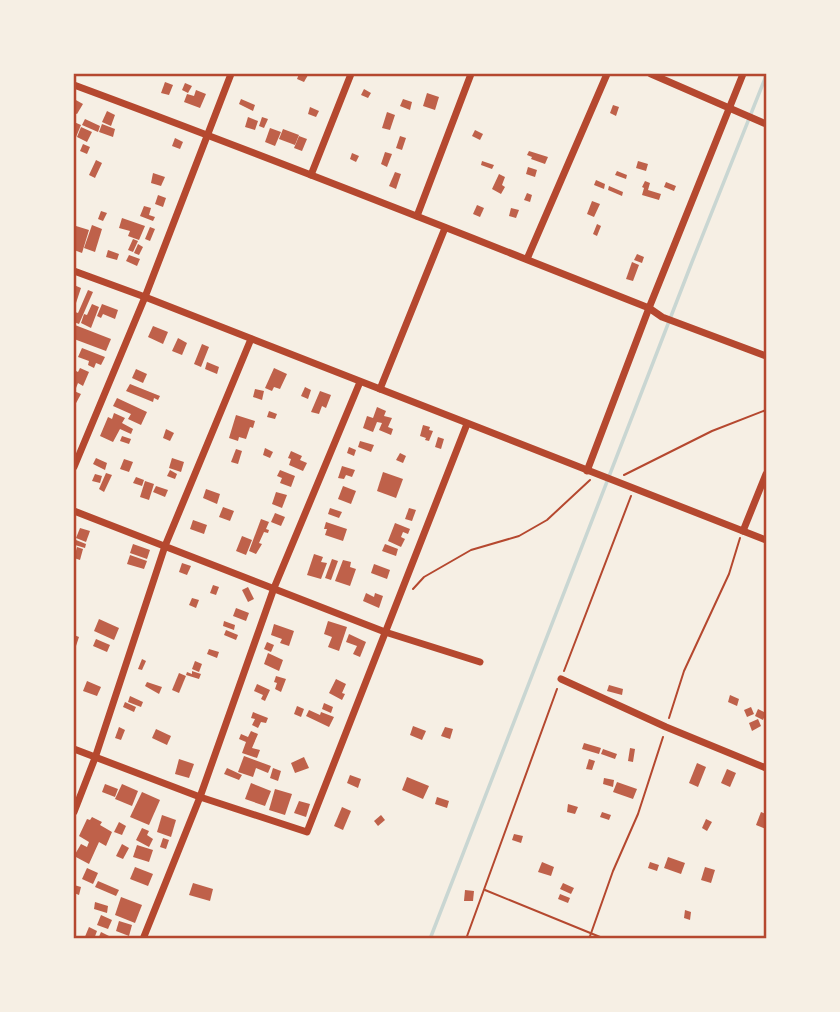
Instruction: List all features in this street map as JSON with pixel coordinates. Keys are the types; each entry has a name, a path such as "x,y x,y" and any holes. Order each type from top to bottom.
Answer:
{"street":[{"path":"74,467 145,297 231,74"},
{"path":"311,175 351,74"},
{"path":"417,216 471,74"},
{"path":"527,259 607,74"},
{"path":"651,74 763,123"},
{"path":"587,471 743,74"},
{"path":"74,85 527,259 649,308 662,317 766,356"},
{"path":"380,389 445,228"},
{"path":"74,271 766,540"},
{"path":"74,811 95,758 165,546 251,339"},
{"path":"143,939 200,797 274,588 360,382"},
{"path":"74,749 200,797 307,832 467,424"},
{"path":"743,531 766,474"},
{"path":"74,511 385,632 480,662"},
{"path":"561,679 666,727 766,768"}],"path":[{"path":"615,482 712,431 766,410"},
{"path":"415,587 424,577 471,550 519,536 547,520 597,475"},
{"path":"466,939 634,489"},
{"path":"484,890 605,939"}],"building":[{"path":"299,74 308,75 304,82 297,79"},
{"path":"165,82 173,85 169,95 161,93"},
{"path":"185,83 192,86 188,93 182,90"},
{"path":"364,89 371,93 368,98 361,95"},
{"path":"196,90 206,94 200,108 184,102 187,94 194,96"},
{"path":"427,93 439,97 435,110 423,106"},
{"path":"74,99 83,104 77,114 74,113"},
{"path":"241,99 255,105 253,111 239,104"},
{"path":"403,99 412,102 410,110 400,106"},
{"path":"613,105 619,107 616,116 610,113"},
{"path":"310,107 319,111 316,117 308,114"},
{"path":"107,111 115,115 111,126 102,122"},
{"path":"387,112 395,115 390,130 382,128"},
{"path":"248,117 258,121 255,130 245,127"},
{"path":"262,117 268,119 264,128 259,126"},
{"path":"85,119 100,126 98,132 82,125"},
{"path":"74,122 81,125 74,142"},
{"path":"102,124 115,129 113,137 99,132"},
{"path":"81,127 92,132 87,142 77,137"},
{"path":"270,128 281,132 275,146 265,142"},
{"path":"283,129 299,135 295,145 279,139"},
{"path":"475,130 483,134 480,140 472,136"},
{"path":"299,136 307,139 302,151 294,148"},
{"path":"400,136 406,138 402,150 396,148"},
{"path":"175,138 183,142 180,149 172,146"},
{"path":"83,144 90,147 87,154 80,151"},
{"path":"529,151 548,157 545,164 531,159 532,157 527,155"},
{"path":"385,152 392,154 387,167 381,164"},
{"path":"352,153 359,156 356,162 350,159"},
{"path":"96,160 102,163 95,178 89,175"},
{"path":"482,161 494,165 492,169 481,165"},
{"path":"638,161 648,164 646,171 636,168"},
{"path":"528,167 537,170 535,177 526,174"},
{"path":"617,171 627,175 626,179 615,175"},
{"path":"395,172 401,174 396,189 389,186"},
{"path":"153,173 165,177 161,186 151,183"},
{"path":"499,174 505,177 502,185 505,187 501,194 492,189"},
{"path":"596,180 605,184 604,189 594,185"},
{"path":"645,181 650,183 648,190 661,194 659,200 642,195"},
{"path":"666,182 676,186 674,191 664,187"},
{"path":"609,186 623,192 622,196 608,190"},
{"path":"527,193 532,195 530,202 524,200"},
{"path":"158,195 166,198 163,207 155,204"},
{"path":"592,201 600,204 594,217 587,214"},
{"path":"477,205 484,208 480,217 473,214"},
{"path":"144,206 151,208 149,215 155,217 153,221 140,216"},
{"path":"511,208 519,210 516,218 509,216"},
{"path":"101,211 107,213 103,221 98,219"},
{"path":"122,218 145,226 139,240 128,236 130,231 119,228"},
{"path":"597,224 601,226 597,236 593,234"},
{"path":"92,225 102,229 95,252 84,248"},
{"path":"76,226 89,230 82,253 74,250"},
{"path":"150,227 155,229 150,241 145,239"},
{"path":"133,239 138,241 133,252 128,250"},
{"path":"138,244 143,247 139,255 134,253"},
{"path":"108,250 119,254 117,260 106,257"},
{"path":"637,254 644,257 642,263 634,260"},
{"path":"129,255 140,259 137,266 126,261"},
{"path":"632,262 639,265 633,281 626,279"},
{"path":"74,285 81,288 74,309"},
{"path":"88,290 93,292 79,324 74,322 75,312 78,313"},
{"path":"92,304 99,307 91,328 81,323"},
{"path":"102,304 118,310 115,319 103,314 101,318 97,316"},
{"path":"75,325 111,339 106,351 74,339"},
{"path":"153,326 168,332 163,344 148,337"},
{"path":"178,338 187,343 182,355 172,351"},
{"path":"202,344 209,347 201,367 194,364"},
{"path":"82,348 105,357 101,365 96,363 94,368 88,365 89,361 78,357"},
{"path":"207,362 219,367 217,374 205,369"},
{"path":"80,368 89,372 83,386 78,383 76,388 74,370 78,372"},
{"path":"274,368 287,374 280,389 274,387 272,391 265,388"},
{"path":"136,369 147,374 143,383 132,378"},
{"path":"130,384 160,396 158,400 154,398 153,402 126,391"},
{"path":"305,387 311,390 308,399 301,396"},
{"path":"255,389 264,391 262,400 253,397"},
{"path":"74,391 81,394 75,405 74,404"},
{"path":"320,391 331,395 326,408 322,406 319,414 311,412"},
{"path":"117,398 147,412 141,425 128,419 131,414 113,406"},
{"path":"377,407 386,411 384,416 392,418 388,427 393,429 391,435 379,430 382,423 377,422 373,432 363,428 367,416 373,418"},
{"path":"269,411 277,414 275,419 267,417"},
{"path":"114,413 125,418 122,423 133,429 131,434 120,429 113,442 100,436 108,417 112,419"},
{"path":"236,415 255,421 246,439 239,437 238,441 229,438"},
{"path":"423,425 433,431 429,441 420,436"},
{"path":"166,429 174,433 170,441 163,438"},
{"path":"122,436 131,439 129,444 120,441"},
{"path":"438,437 444,439 441,449 435,447"},
{"path":"360,441 374,445 371,452 358,447"},
{"path":"349,447 356,450 354,456 347,453"},
{"path":"265,448 273,452 270,458 263,455"},
{"path":"236,449 242,451 238,464 231,462"},
{"path":"291,451 302,456 300,460 307,463 303,471 289,465"},
{"path":"400,453 406,456 403,463 396,460"},
{"path":"96,458 107,463 105,470 93,464"},
{"path":"172,458 184,462 181,472 169,468"},
{"path":"124,459 133,462 129,472 120,469"},
{"path":"342,466 355,470 352,477 346,475 344,479 338,478"},
{"path":"170,470 177,474 175,479 167,476"},
{"path":"280,470 295,476 291,487 280,483 282,478 277,476"},
{"path":"383,472 403,479 396,498 377,491"},
{"path":"106,473 112,475 104,492 99,489"},
{"path":"95,474 102,476 100,483 92,481"},
{"path":"136,477 144,480 142,486 133,483"},
{"path":"145,481 154,484 149,500 140,497"},
{"path":"156,486 168,490 165,497 153,492"},
{"path":"343,486 356,491 351,504 338,499"},
{"path":"206,489 220,494 217,504 203,498"},
{"path":"276,492 287,495 282,508 272,504"},
{"path":"223,507 234,511 230,521 219,517"},
{"path":"330,508 342,512 339,518 328,514"},
{"path":"409,508 416,510 412,521 405,519"},
{"path":"275,513 285,517 281,526 271,522"},
{"path":"261,519 269,522 266,529 269,530 268,533 264,532 259,543 262,544 256,554 249,551"},
{"path":"193,520 207,525 204,534 190,529"},
{"path":"326,522 347,529 343,541 325,535"},
{"path":"395,523 410,529 408,534 403,532 401,537 405,539 401,547 388,541"},
{"path":"80,528 90,531 86,542 76,538"},
{"path":"242,536 252,540 246,555 236,551"},
{"path":"76,540 86,544 85,548 75,545"},
{"path":"133,544 150,550 147,559 130,553"},
{"path":"385,544 398,549 396,556 382,551"},
{"path":"77,547 83,549 80,560 74,558"},
{"path":"314,554 323,557 321,562 327,563 321,579 307,575"},
{"path":"130,555 147,561 144,569 127,564"},
{"path":"332,559 338,561 331,580 325,578"},
{"path":"343,560 351,562 350,567 356,569 350,586 335,581"},
{"path":"182,563 191,566 187,575 179,572"},
{"path":"374,564 390,570 387,579 371,573"},
{"path":"213,585 219,587 216,595 210,593"},
{"path":"248,587 254,599 248,602 242,590"},
{"path":"366,593 374,597 375,593 383,596 379,608 363,601"},
{"path":"192,598 199,600 196,608 189,605"},
{"path":"236,608 249,613 246,621 233,616"},
{"path":"99,619 119,628 114,640 94,631"},
{"path":"224,621 235,625 234,630 223,626"},
{"path":"328,621 347,627 339,651 328,647 332,637 324,634"},
{"path":"274,624 294,631 289,646 280,643 282,639 271,635"},
{"path":"226,630 238,635 236,640 224,635"},
{"path":"349,634 366,642 360,657 353,654 357,646 346,642"},
{"path":"74,635 79,637 74,652"},
{"path":"96,639 110,645 107,652 93,646"},
{"path":"267,642 274,645 271,652 264,649"},
{"path":"209,649 219,652 217,658 207,654"},
{"path":"268,653 283,660 279,671 264,664"},
{"path":"142,659 146,661 142,670 138,669"},
{"path":"195,661 202,664 199,672 192,669"},
{"path":"192,671 201,674 199,679 186,675 187,672 192,674"},
{"path":"179,673 186,676 179,693 172,690"},
{"path":"276,676 286,679 281,692 275,689"},
{"path":"336,679 346,684 342,700 329,693"},
{"path":"87,681 101,687 97,696 83,691"},
{"path":"147,682 162,687 159,694 145,686"},
{"path":"257,684 270,690 265,701 261,699 263,695 254,691"},
{"path":"609,685 623,689 622,695 607,691"},
{"path":"730,695 739,699 737,706 728,702"},
{"path":"130,696 143,702 141,707 128,702"},
{"path":"125,702 136,707 134,712 123,707"},
{"path":"324,703 333,707 331,713 322,709"},
{"path":"297,706 304,709 301,717 294,714"},
{"path":"751,707 754,714 747,717 744,710"},
{"path":"758,709 766,713 763,720 755,716"},
{"path":"309,710 334,717 329,727 306,716"},
{"path":"253,712 268,718 266,723 261,722 258,728 252,725 255,719 251,718"},
{"path":"758,719 761,726 752,731 749,723"},
{"path":"413,726 426,731 422,740 410,735"},
{"path":"119,727 125,730 121,740 115,738"},
{"path":"445,727 453,729 450,739 441,736"},
{"path":"156,729 171,736 167,745 152,738"},
{"path":"251,731 258,734 252,748 260,750 257,758 242,753 246,742 239,739 241,734 248,737"},
{"path":"584,743 601,748 599,754 582,749"},
{"path":"630,748 635,749 633,762 628,761"},
{"path":"603,749 617,754 615,759 601,754"},
{"path":"244,756 271,766 268,773 256,768 253,777 238,772"},
{"path":"304,757 309,768 295,773 291,763"},
{"path":"179,759 194,764 189,778 175,774"},
{"path":"589,759 595,761 592,770 586,769"},
{"path":"697,763 706,767 698,787 689,783"},
{"path":"227,768 242,775 239,780 224,774"},
{"path":"273,768 281,771 278,781 270,778"},
{"path":"727,769 736,773 730,787 721,783"},
{"path":"350,775 361,779 358,788 347,783"},
{"path":"407,777 429,786 423,799 402,790"},
{"path":"604,778 614,780 613,787 603,784"},
{"path":"617,782 637,789 633,799 613,792"},
{"path":"251,783 271,791 265,806 245,799"},
{"path":"105,784 118,789 115,797 102,792"},
{"path":"122,784 138,791 132,806 115,799"},
{"path":"275,789 292,794 285,815 269,810"},
{"path":"142,792 160,800 149,825 130,817"},
{"path":"437,797 449,801 447,808 435,804"},
{"path":"299,801 310,804 306,817 294,813"},
{"path":"568,804 578,807 575,814 567,812"},
{"path":"342,807 351,811 343,830 334,826"},
{"path":"602,812 611,815 609,820 600,817"},
{"path":"761,812 766,814 766,829 756,825"},
{"path":"162,815 176,820 171,837 157,832"},
{"path":"381,815 385,820 378,826 374,821"},
{"path":"92,817 112,832 106,846 99,842 89,864 74,856 81,844 87,847 89,842 79,836 87,819"},
{"path":"706,819 712,822 707,831 702,828"},
{"path":"119,822 126,826 122,835 114,832"},
{"path":"142,828 149,831 147,835 153,839 149,847 136,840"},
{"path":"514,834 523,836 521,843 512,840"},
{"path":"163,838 169,840 166,849 160,847"},
{"path":"122,844 129,848 123,859 116,856"},
{"path":"137,845 153,850 149,862 133,857"},
{"path":"668,857 685,863 681,874 664,868"},
{"path":"542,862 554,867 551,876 538,872"},
{"path":"650,862 659,865 657,871 648,868"},
{"path":"135,867 153,874 148,886 130,879"},
{"path":"705,867 715,870 711,883 701,880"},
{"path":"87,868 98,873 93,884 82,879"},
{"path":"98,881 119,890 116,896 95,887"},
{"path":"193,883 213,889 210,901 189,895"},
{"path":"563,883 574,888 571,894 560,889"},
{"path":"74,885 81,887 79,895 74,893"},
{"path":"465,890 474,891 473,901 464,901"},
{"path":"560,894 570,898 568,903 558,899"},
{"path":"121,897 142,905 135,923 115,915"},
{"path":"95,902 108,906 107,913 94,909"},
{"path":"685,910 691,912 690,920 684,918"},
{"path":"101,915 112,920 108,929 97,925"},
{"path":"119,921 132,925 129,936 116,931"},
{"path":"89,927 97,931 94,939 84,939"},
{"path":"101,932 109,936 108,939 98,939"}],"waterway":[{"path":"430,939 766,76"}]}
